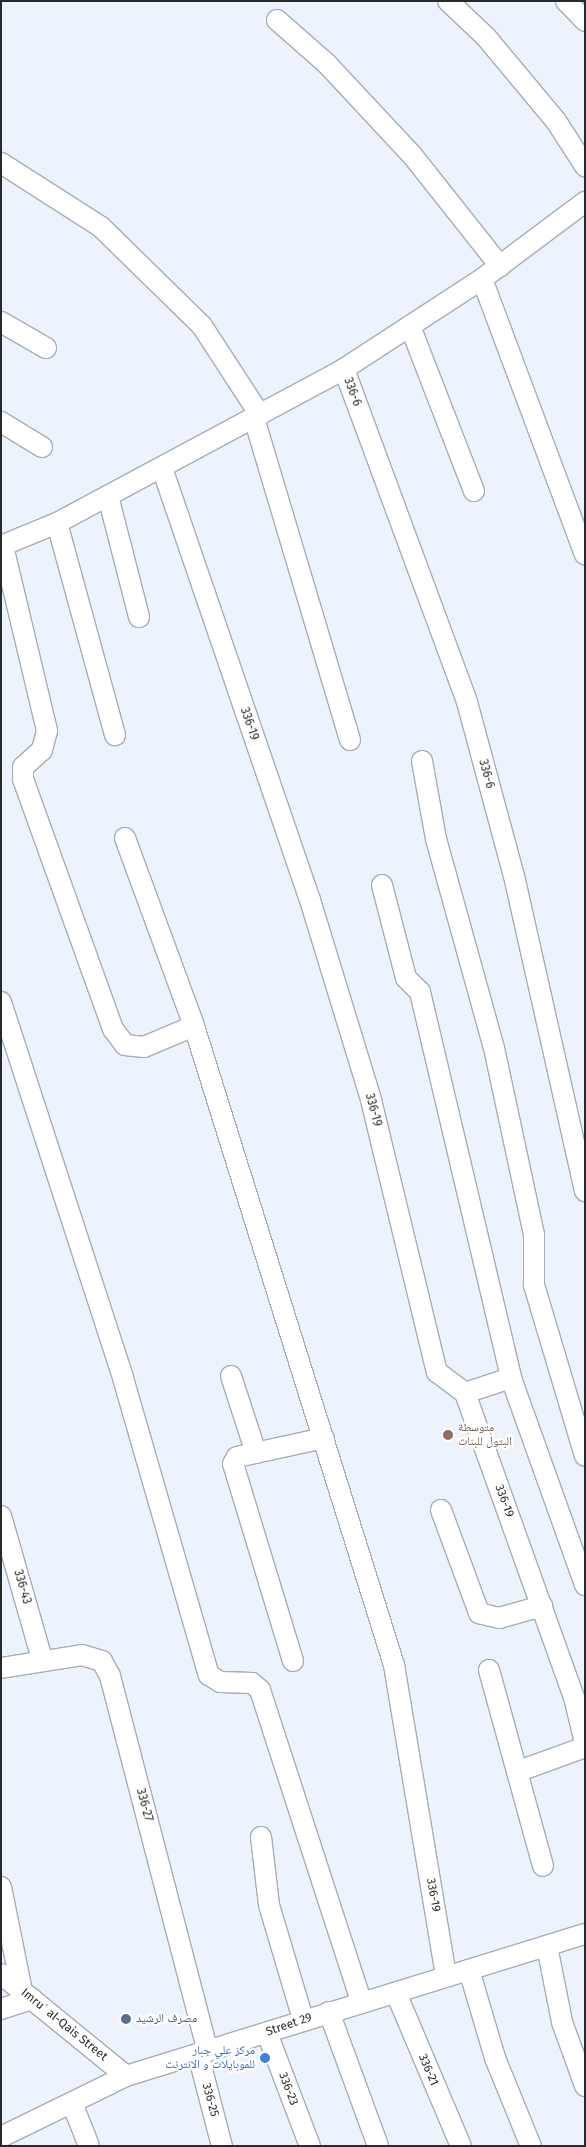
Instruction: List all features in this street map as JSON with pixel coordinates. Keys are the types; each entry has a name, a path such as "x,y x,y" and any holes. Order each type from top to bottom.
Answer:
{"street":[{"path":"448,1 486,37 556,121 585,166"},
{"path":"566,1 585,21"},
{"path":"278,20 327,64 412,155 500,266"},
{"path":"1,163 107,234 202,326 257,416 350,740"},
{"path":"194,1026 144,1047 125,1046 113,1029 23,779 23,766 42,750 47,731 2,546 57,523 344,369 482,279 585,202"},
{"path":"482,279 585,554"},
{"path":"1,322 46,348"},
{"path":"410,326 474,490"},
{"name":"336-6","path":"344,369 467,702 514,876 585,1191"},
{"path":"1,422 42,446"},
{"name":"336-19","path":"162,468 310,900 371,1100 437,1372 464,1393 542,1606 585,1745"},
{"path":"108,496 139,617"},
{"path":"57,523 115,735"},
{"path":"422,761 436,839 464,927 511,1126 534,1234 534,1285 585,1456"},
{"name":"336-19","path":"125,838 194,1026 394,1665 446,1977"},
{"path":"382,885 406,978 420,992 511,1378 585,1585"},
{"path":"1,1002 123,1378 210,1675 220,1682 252,1683 260,1690 362,2003"},
{"path":"231,1376 256,1453"},
{"path":"464,1393 511,1378"},
{"path":"293,1661 232,1464 237,1457 324,1438"},
{"path":"440,1510 479,1613 499,1618 542,1606"},
{"name":"336-43","path":"1,1516 42,1659"},
{"name":"336-27","path":"1,1668 42,1659 82,1654 102,1661 110,1676 203,2052"},
{"path":"490,1670 519,1771 542,1866"},
{"path":"519,1771 585,1745"},
{"path":"261,1837 269,1905 303,2019"},
{"path":"1,1887 27,1995 1,2009"},
{"name":"Street 29","path":"13,2138 72,2102 126,2076 303,2019 396,1993 585,1934"},
{"path":"548,1946 562,2022 585,2086"},
{"path":"469,1970 495,2058 531,2146"},
{"name":"Imruʾ al-Qais Street","path":"1,1974 126,2076"},
{"name":"336-21","path":"396,1993 461,2146"},
{"path":"329,2012 378,2146"},
{"name":"336-23","path":"267,2032 310,2146"},
{"name":"336-25","path":"203,2052 222,2146"},
{"path":"72,2102 89,2146"}],"place":[{"name":"متوسطة البتول للبنات","path":"448,1435"},
{"name":"مصرف الرشيد","path":"126,2019"},
{"name":"مركز علي جبار للموبايلات و الانترنت","path":"265,2058"}]}
